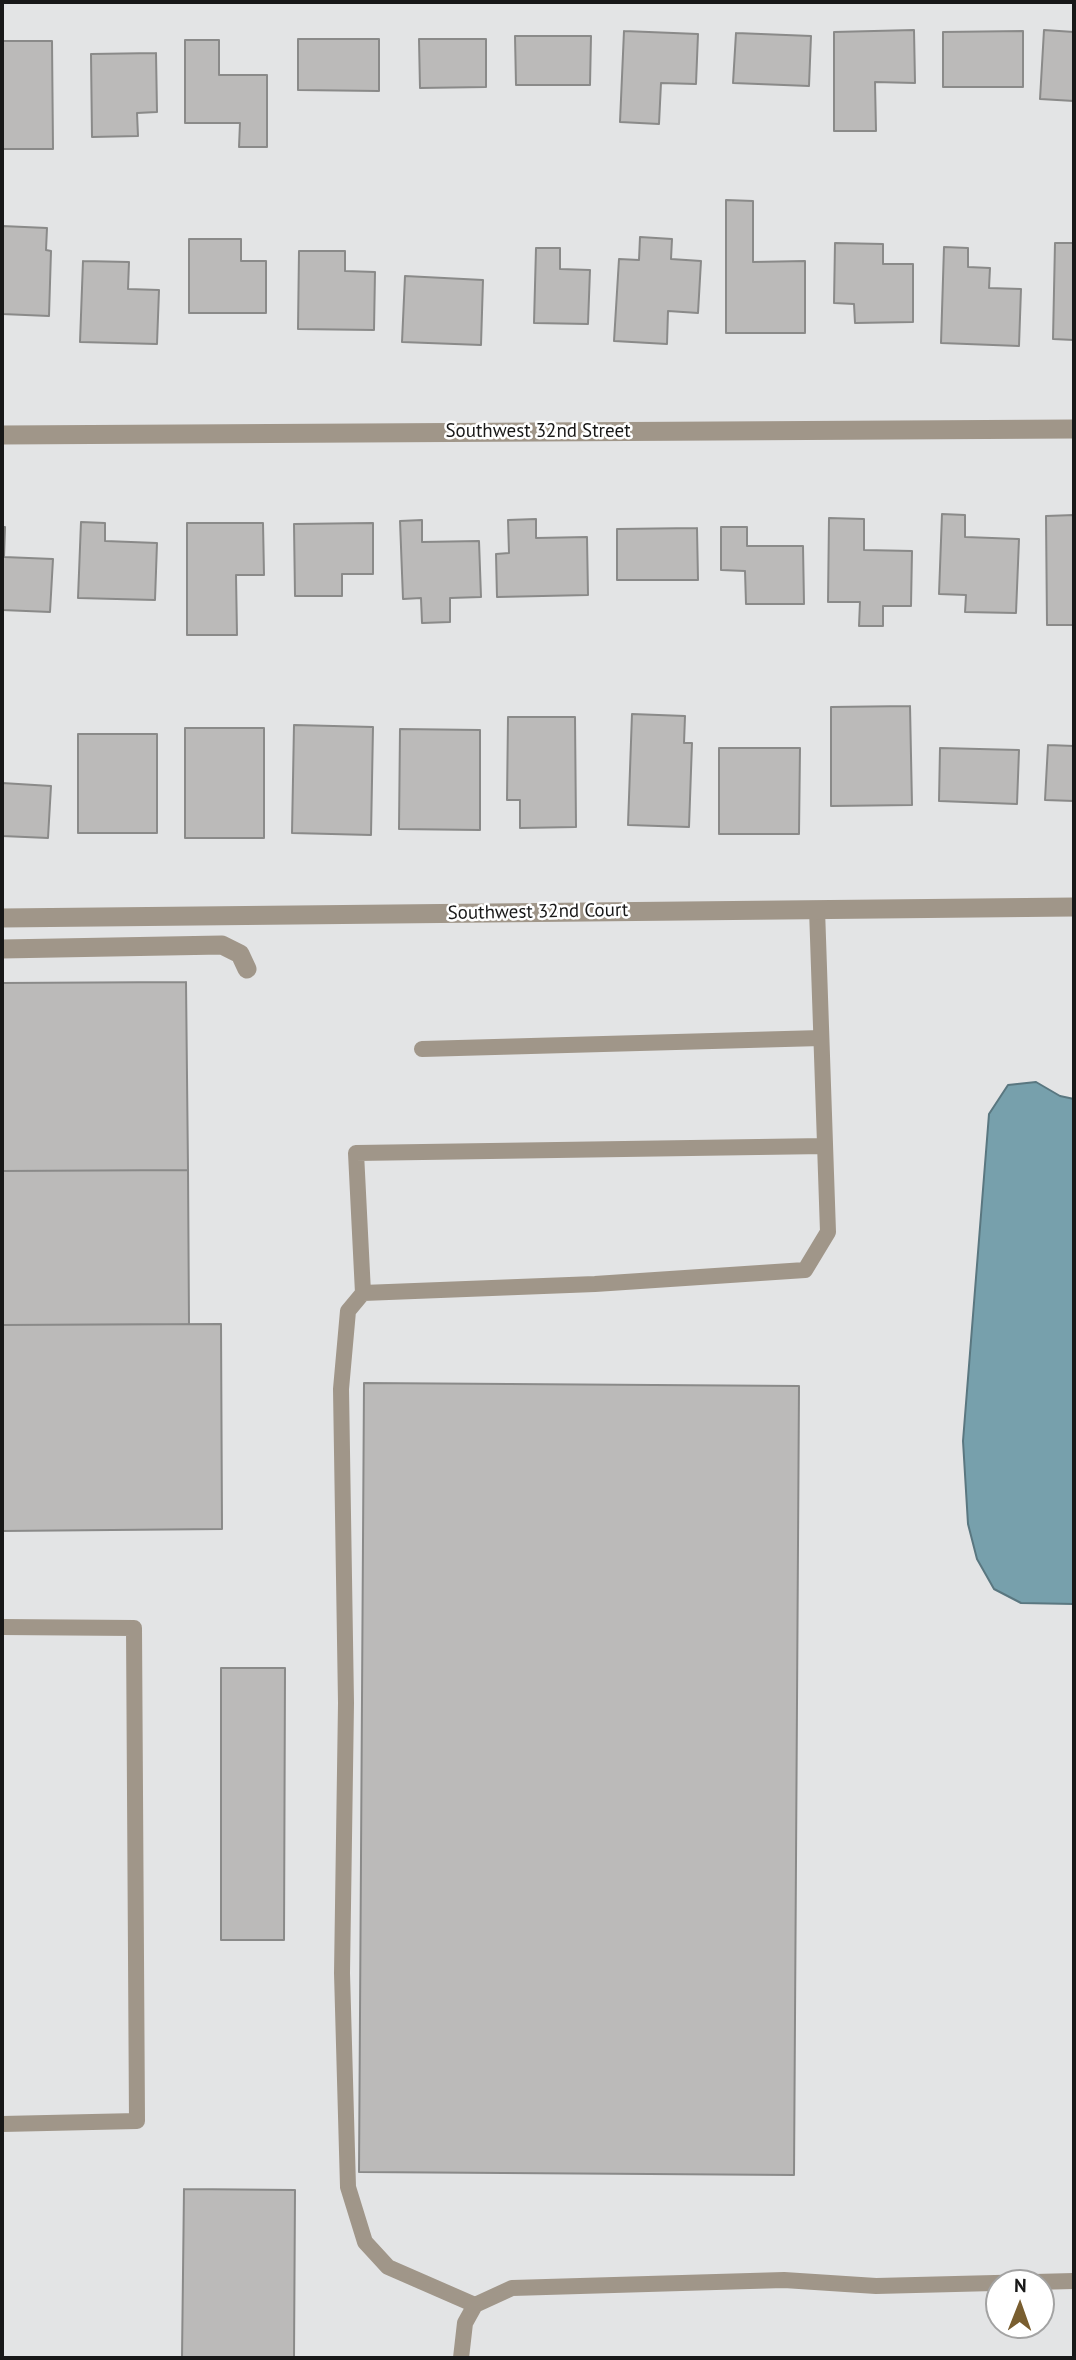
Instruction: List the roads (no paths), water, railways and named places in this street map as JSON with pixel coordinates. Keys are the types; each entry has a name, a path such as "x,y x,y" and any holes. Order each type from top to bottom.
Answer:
{"street":[{"name":"Southwest 32nd Street","path":"2,435 1074,429"},
{"name":"Southwest 32nd Court","path":"2,918 1074,907"},
{"path":"2,949 222,945 240,954 247,969"}],"lane":[{"path":"363,1293 595,1284 805,1270 828,1233 817,909"},
{"path":"422,1049 821,1038"},
{"path":"475,2305 388,2267 365,2242 348,2187 342,1973 346,1703 341,1390 348,1311 363,1293 356,1153 825,1146"},
{"path":"2,1628 134,1628 137,2107 137,2121 2,2124"},
{"path":"461,2358 465,2323 475,2305 512,2288 784,2280 876,2286 1074,2281"}],"water":[{"path":"1036,1082 1060,1096 1074,1099 1074,1604 1021,1603 994,1589 977,1559 968,1524 963,1441 989,1114 1008,1085"}]}
